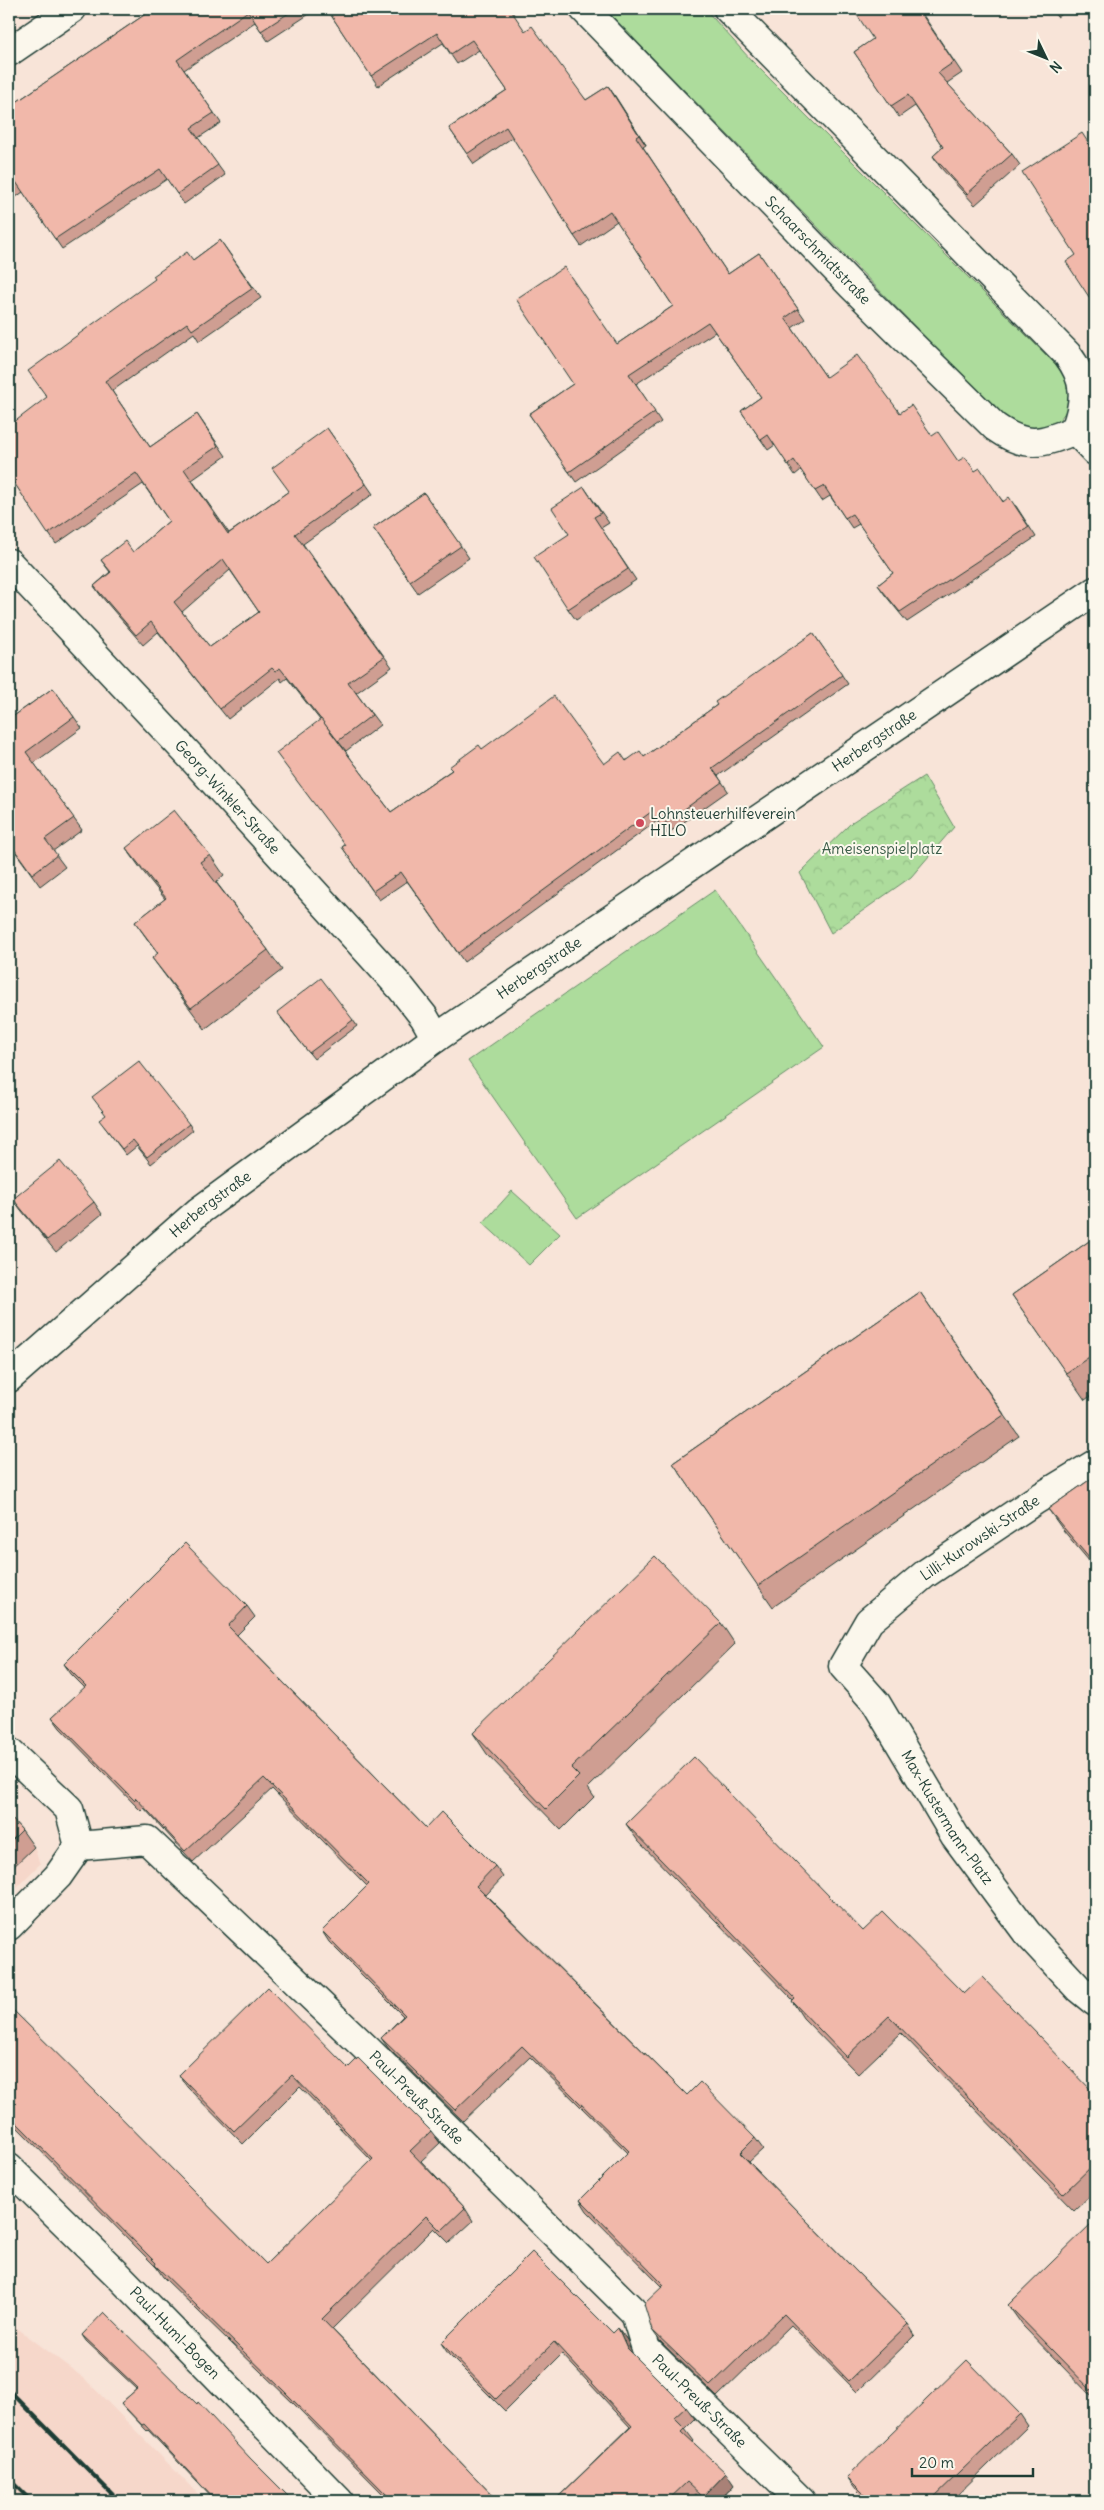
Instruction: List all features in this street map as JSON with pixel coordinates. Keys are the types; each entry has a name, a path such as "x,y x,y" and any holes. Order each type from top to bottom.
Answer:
{"street":[{"path":"9,52 72,9"},
{"name":"Schaarschmidtstraße","path":"584,9 852,286 995,427 1012,439 1028,442 1050,441 1075,430"},
{"path":"728,9 1067,354 1076,365 1083,387 1082,411 1075,430 1095,451"},
{"name":"Georg-Winkler-Straße","path":"9,563 198,765 401,988 424,1017 436,1038"},
{"name":"Herbergstraße","path":"9,1378 199,1211 436,1038 1095,591"},
{"name":"Lilli-Kurowski-Straße","path":"869,1621 925,1574 1034,1501 1095,1464"},
{"name":"Max-Kustermann-Platz","path":"869,1621 843,1666 876,1703 955,1836 1027,1933 1079,1990 1095,2002"},
{"path":"9,1752 69,1809 79,1846 58,1876 9,1926"},
{"name":"Paul-Preuß-Straße","path":"79,1846 147,1840 368,2050 635,2313 646,2349 801,2501"},
{"name":"Paul-Huml-Bogen","path":"9,2168 339,2501"}],"shaded area":[{"path":"9,1821 34,1847 40,1864 9,1895"},
{"path":"9,2322 85,2379 205,2501 9,2501"}],"green space":[{"path":"605,9 705,9 751,60 1056,365 1067,382 1071,396 1067,410 1054,426 1029,428 1009,423"},
{"name":"Ameisenspielplatz","path":"924,776 954,827 911,877 831,933 800,873 852,822"},
{"path":"715,890 824,1047 577,1218 468,1061"},
{"path":"512,1191 560,1234 529,1265 483,1223"}],"building":[{"path":"153,9 295,9 261,31 248,11 177,60 214,113 191,128 218,165 177,194 160,169 55,239 16,182 9,187 9,107"},
{"path":"327,9 510,9 525,31 532,26 586,100 608,86 639,135 636,137 728,274 759,253 798,309 785,318 826,377 857,355 900,413 911,405 932,436 938,432 958,461 965,457 975,471 980,468 1003,502 1009,497 1029,527 900,612 878,585 893,573 852,514 845,518 824,486 815,491 794,460 788,465 768,435 761,440 741,411 761,397 708,322 629,374 655,412 569,472 529,414 573,384 516,299 564,267 617,344 673,306 610,211 574,236 506,127 467,154 449,128 507,90 472,40 451,54 437,33 371,76"},
{"path":"853,9 918,9 954,62 938,73 1012,154 967,194 933,156 943,147 908,95 891,106 854,52 873,39"},
{"path":"1082,133 1095,153 1095,306 1066,262 1076,255 1022,172"},
{"path":"220,240 253,288 192,330 187,323 105,381 150,447 197,414 218,446 184,469 228,534 289,491 272,468 327,428 366,484 295,534 384,657 348,682 372,715 338,741 280,668 275,671 272,668 220,709 151,622 136,635 94,586 111,572 101,560 125,541 133,552 169,521 136,473 48,534 9,475 9,426 47,397 28,371 155,279 153,276 187,252 193,260","holes":["223,559 259,612 210,647 174,602"]},
{"path":"584,487 601,513 594,517 628,569 568,609 534,557 569,534 552,508"},
{"path":"424,493 461,546 410,581 373,528"},
{"path":"813,633 842,675 712,768 722,782 661,826 651,812 458,953 401,872 373,891 342,847 345,845 276,753 321,719 391,812 452,770 449,767 479,745 482,749 554,696 604,764 620,752 626,761 640,751 644,757 717,705 715,702"},
{"path":"53,688 74,717 26,752 74,818 45,839 57,855 32,874 9,842 9,714 11,718"},
{"path":"174,810 210,855 200,862 268,950 191,1008 152,958 158,953 135,922 166,898 126,848"},
{"path":"321,978 353,1020 309,1053 277,1012"},
{"path":"139,1061 189,1124 147,1157 133,1140 122,1149 99,1120 106,1115 92,1097"},
{"path":"60,1161 94,1202 47,1240 13,1199"},
{"path":"1095,1237 1095,1353 1066,1373 1012,1295"},
{"path":"920,1292 1004,1415 758,1586 673,1463"},
{"path":"1095,1476 1095,1565 1048,1509"},
{"path":"185,1543 247,1606 228,1626 426,1828 441,1812 495,1866 476,1886 687,2095 700,2082 755,2138 740,2153 908,2324 849,2381 784,2314 710,2386 652,2330 644,2304 664,2285 580,2200 629,2151 522,2046 455,2110 381,2038 405,2015 322,1931 369,1884 264,1778 185,1851 136,1798 134,1800 52,1717 86,1686 64,1664"},
{"path":"655,1556 721,1623 571,1768 579,1776 546,1809 473,1733"},
{"path":"694,1757 863,1931 883,1912 964,1994 982,1977 1095,2094 1095,2163 1063,2194 889,2016 846,2057 792,2001 795,1998 626,1824"},
{"path":"9,1816 22,1830 9,1843"},
{"path":"268,1987 348,2068 358,2058 431,2131 410,2151 465,2208 441,2231 426,2216 322,2319 498,2501 393,2501 155,2265 156,2263 9,2115 9,2006 266,2264 373,2159 292,2075 234,2131 179,2075"},
{"path":"1093,2222 1095,2224 1095,2394 1008,2305"},
{"path":"532,2252 613,2333 618,2328 627,2348 686,2407 674,2418 685,2429 682,2432 726,2473 703,2497 687,2482 667,2501 554,2501 632,2426 554,2342 496,2399 441,2343"},
{"path":"104,2312 197,2404 198,2402 293,2501 216,2501 144,2424 142,2425 121,2403 138,2388 82,2335"},
{"path":"967,2360 1020,2414 930,2501 871,2501 847,2477"}],"railway":[{"path":"9,2390 119,2501"},
{"path":"9,2479 31,2501"}],"place":[{"name":"Lohnsteuerhilfeverein HILO","path":"640,823"}]}
